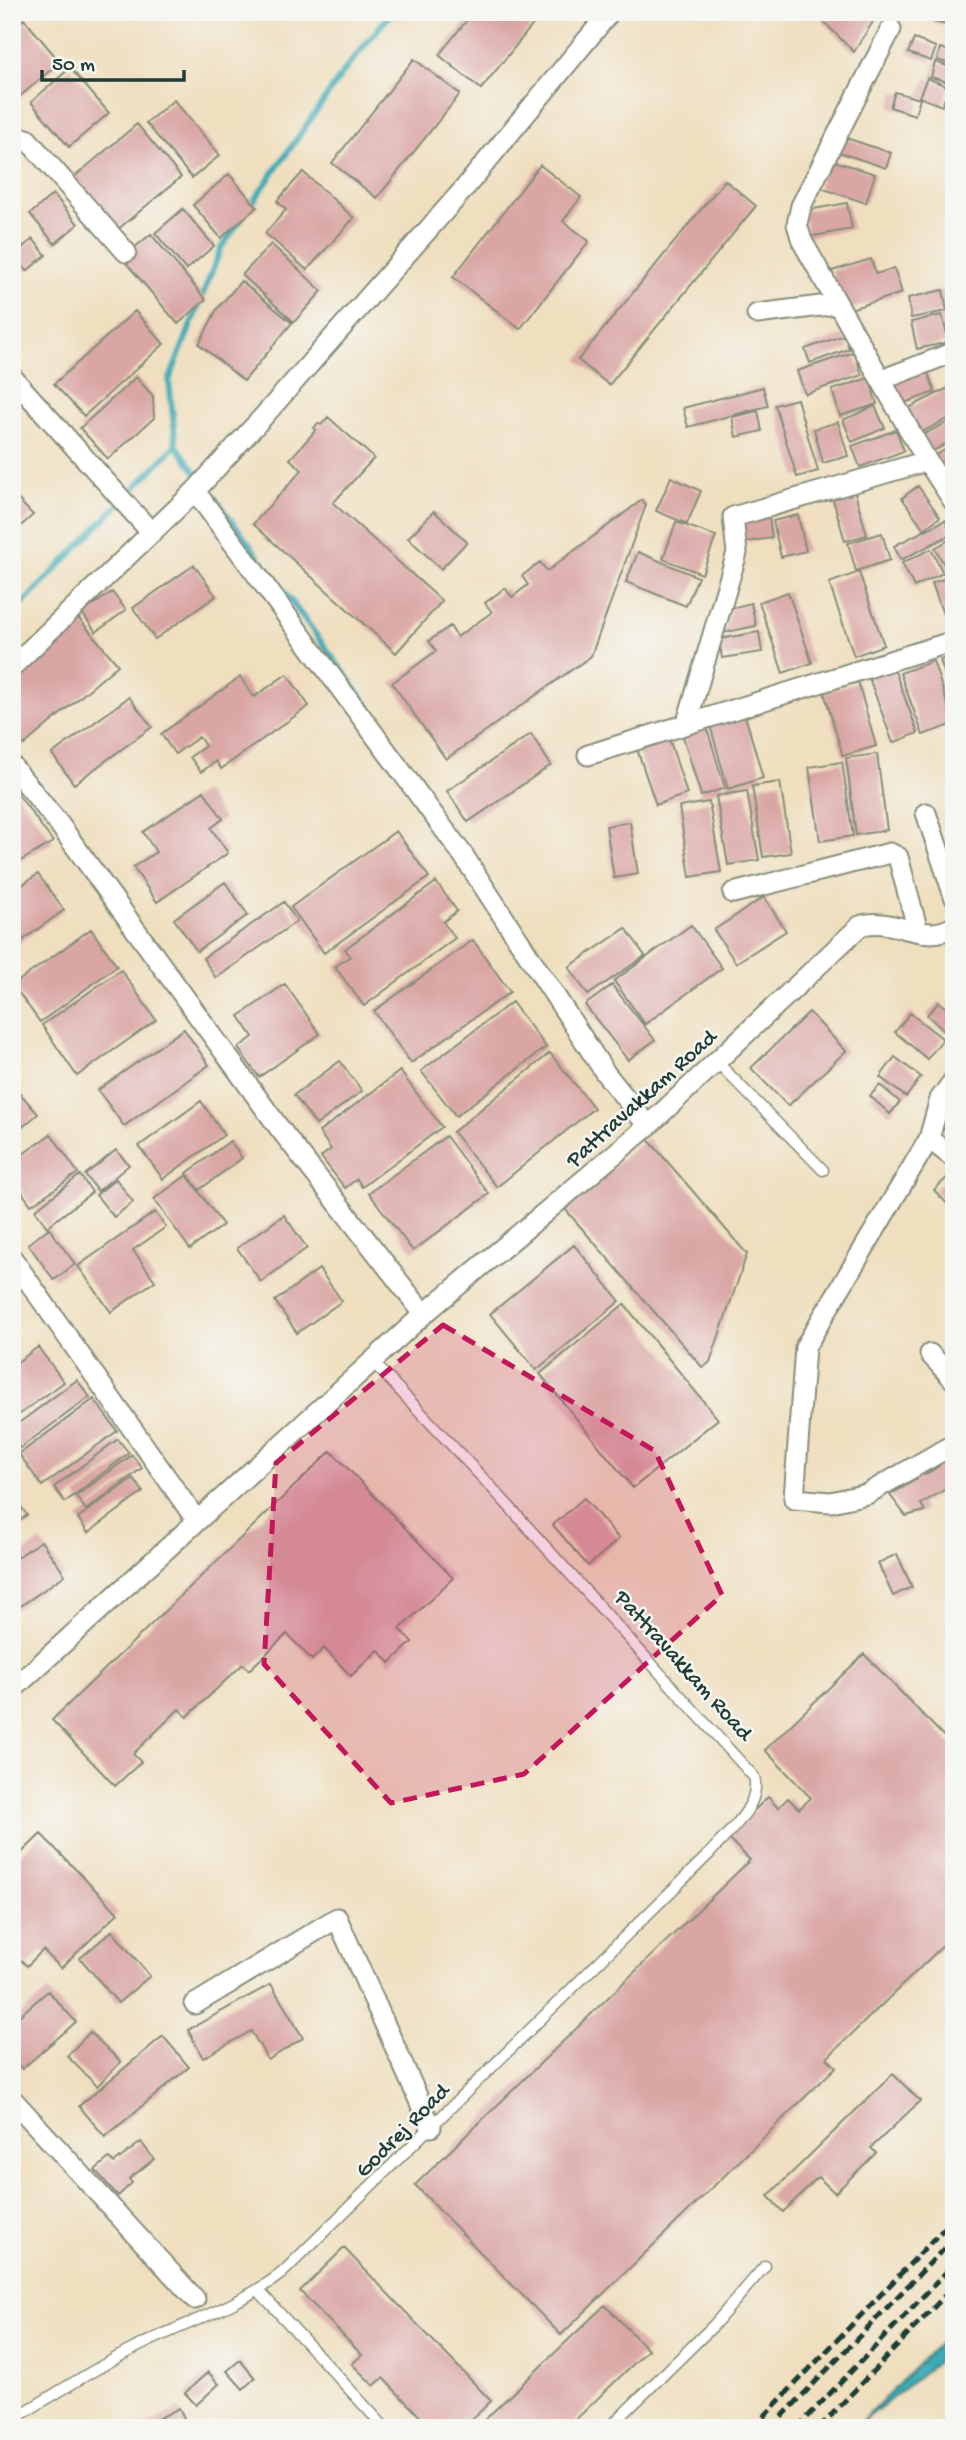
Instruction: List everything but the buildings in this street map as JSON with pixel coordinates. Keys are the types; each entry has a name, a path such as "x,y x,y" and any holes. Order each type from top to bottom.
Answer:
{"street":[{"path":"12,667 150,531 195,491 463,190 610,12"},
{"path":"891,29 801,206 797,224 802,241 836,304 927,461 954,502"},
{"path":"12,139 27,139 126,252"},
{"path":"757,314 836,304"},
{"path":"881,380 954,351"},
{"path":"12,377 150,531"},
{"path":"687,722 737,553 733,517 927,461"},
{"path":"195,491 463,855 606,1074 648,1126"},
{"path":"588,755 954,641"},
{"path":"12,766 59,824 280,1129 424,1314"},
{"path":"926,813 954,896"},
{"path":"733,893 890,853 898,857 918,931"},
{"name":"Pattravakkam Road","path":"12,1690 424,1314 648,1126 860,926 873,921 936,934 954,926"},
{"path":"954,1080 940,1099 929,1139 805,1346 794,1499 831,1502 867,1494 954,1444"},
{"path":"929,1139 954,1158"},
{"path":"12,1258 197,1521"},
{"path":"930,1354 954,1380"},
{"path":"195,2004 337,1918 431,2127"},
{"path":"12,2099 194,2299"}],"lane":[{"path":"717,1062 823,1170"},
{"name":"Pattravakkam Road","path":"372,1361 514,1511 754,1777 757,1788"},
{"name":"Godrej Road","path":"12,2420 134,2348 210,2316 259,2291 282,2273 709,1854 748,1810 757,1788"},
{"path":"609,2428 713,2326 765,2266"},
{"path":"259,2291 385,2428"},
{"path":"194,2299 210,2316"}],"highlighted area":[{"path":"443,1325 655,1451 722,1595 524,1774 391,1803 264,1664 276,1463"}],"water":[{"path":"954,2328 954,2344 936,2363 855,2428"}],"waterway":[{"path":"248,209 347,67 392,12"},
{"path":"242,218 221,248 169,381 176,445 367,704"},
{"path":"12,615 176,445"}],"railway":[{"path":"753,2428 954,2218"},
{"path":"771,2428 954,2238"},
{"path":"797,2428 954,2264"},
{"path":"819,2428 954,2286"}]}
